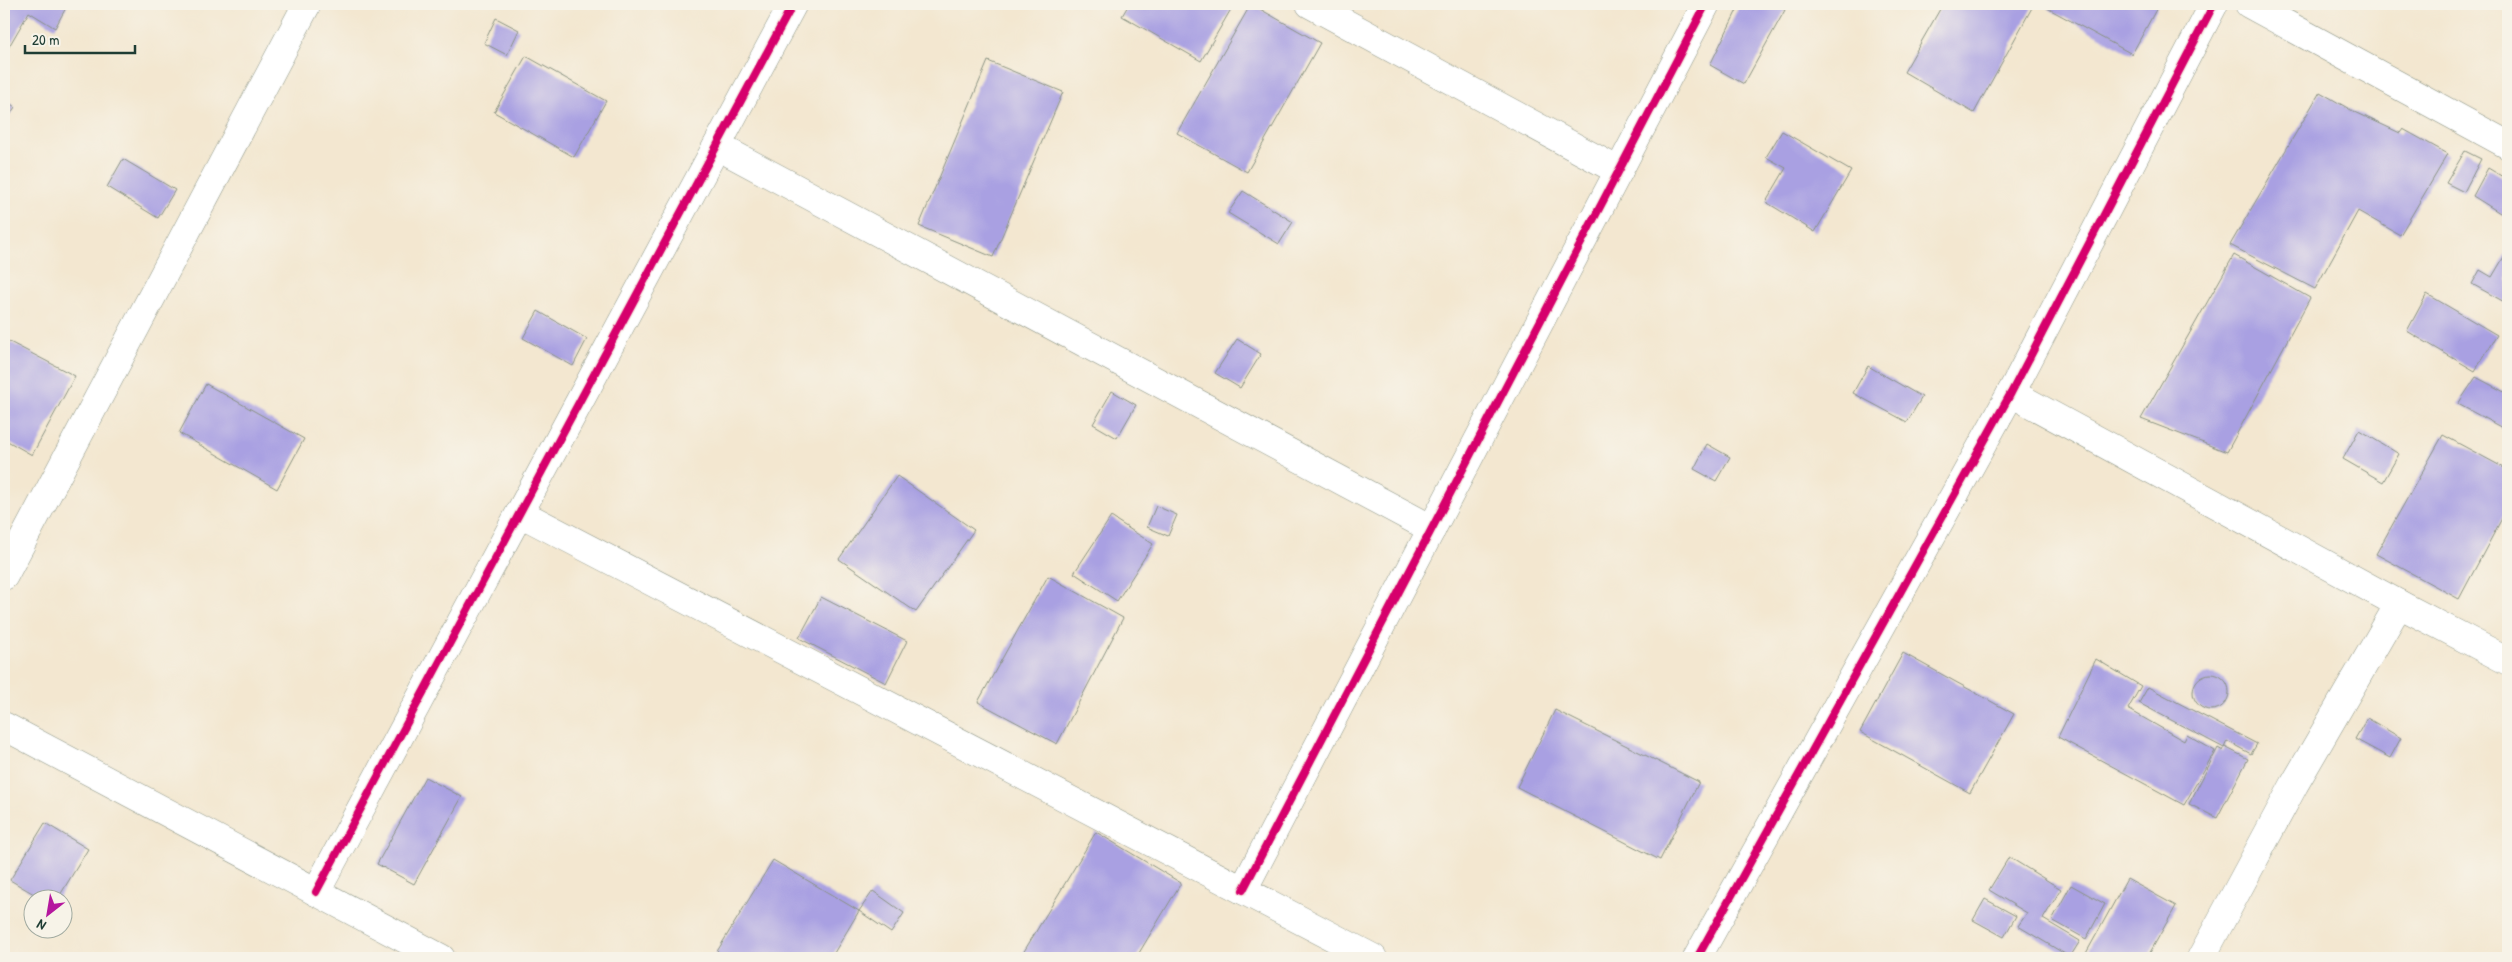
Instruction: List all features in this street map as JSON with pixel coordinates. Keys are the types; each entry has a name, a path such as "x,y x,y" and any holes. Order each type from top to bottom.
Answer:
{"street":[{"path":"4,576 307,4"},
{"path":"316,892 793,4"},
{"path":"1310,4 1619,171"},
{"path":"1243,890 1706,4"},
{"path":"1697,958 2011,393 2214,4"},
{"path":"2249,4 2508,145"},
{"path":"717,146 1432,529"},
{"path":"2011,393 2399,604 2508,661"},
{"path":"520,513 1374,958"},
{"path":"2201,958 2294,785 2399,604"},
{"path":"4,726 441,958"}],"building":[{"path":"4,4 68,4 55,28 29,12 4,55"},
{"path":"1129,4 1234,4 1201,61 1122,16"},
{"path":"1251,4 1320,43 1247,172 1177,133"},
{"path":"1740,4 1774,4 1785,10 1744,84 1710,65"},
{"path":"1943,4 2034,4 1974,113 1904,72"},
{"path":"2050,4 2159,4 2132,54 2047,8"},
{"path":"496,18 519,30 507,55 484,43"},
{"path":"526,56 606,101 574,157 494,112"},
{"path":"988,61 1063,92 993,257 919,226"},
{"path":"2320,92 2351,110 2400,133 2403,129 2448,154 2400,235 2358,211 2315,289 2230,245"},
{"path":"4,99 15,107 4,124"},
{"path":"1782,131 1851,171 1815,232 1766,202 1786,168 1766,157"},
{"path":"2465,151 2481,159 2464,192 2446,183"},
{"path":"123,159 175,190 158,218 107,187"},
{"path":"2488,168 2508,180 2508,218 2473,196"},
{"path":"1243,191 1293,222 1279,244 1228,213"},
{"path":"2508,250 2508,304 2472,284 2480,270 2492,277"},
{"path":"2234,255 2310,298 2227,452 2141,419"},
{"path":"2427,294 2497,335 2475,371 2407,331"},
{"path":"538,311 587,339 573,366 523,338"},
{"path":"4,339 75,376 32,455 4,439"},
{"path":"1237,339 1261,354 1240,388 1215,373"},
{"path":"1868,366 1922,397 1907,422 1853,393"},
{"path":"2476,377 2508,394 2508,431 2458,404"},
{"path":"206,384 304,439 277,489 179,433"},
{"path":"1112,391 1136,405 1117,438 1093,424"},
{"path":"2359,430 2399,454 2383,482 2343,459"},
{"path":"2443,435 2508,470 2508,507 2459,599 2376,554"},
{"path":"1707,444 1730,457 1716,481 1694,469"},
{"path":"897,476 974,530 916,612 839,559"},
{"path":"1156,506 1177,515 1168,536 1147,527"},
{"path":"1111,517 1153,544 1117,601 1074,573"},
{"path":"1048,576 1123,618 1057,744 978,702"},
{"path":"821,597 907,641 886,683 799,638"},
{"path":"1903,653 2014,714 1970,793 1860,732"},
{"path":"2096,659 2141,686 2128,709 2184,741 2187,735 2215,751 2184,805 2058,737"},
{"path":"2211,674 2218,675 2224,679 2228,685 2228,699 2224,705 2218,709 2211,710 2204,709 2198,705 2194,699 2193,692 2194,685 2198,679 2204,675"},
{"path":"2148,687 2257,744 2251,754 2227,741 2224,748 2139,703"},
{"path":"1555,710 1699,782 1660,860 1517,787"},
{"path":"2367,718 2401,738 2390,758 2355,739"},
{"path":"2225,747 2248,759 2217,818 2189,804 2218,748 2223,751"},
{"path":"425,777 462,797 414,884 377,864"},
{"path":"45,823 88,849 63,890 27,890 10,880"},
{"path":"1096,832 1181,883 1136,958 1020,958"},
{"path":"2009,857 2061,889 2043,919 2080,941 2070,957 2018,926 2027,913 1989,890"},
{"path":"773,860 859,911 831,958 713,958"},
{"path":"2127,879 2176,906 2147,958 2084,957"},
{"path":"2071,885 2105,904 2086,939 2052,920"},
{"path":"873,891 904,913 891,933 859,911"},
{"path":"1985,899 2016,916 2004,937 1973,920"}],"cycle path":[{"path":"316,892 793,4"},
{"path":"1243,890 1706,4"},
{"path":"1697,958 2011,393 2214,4"}]}
